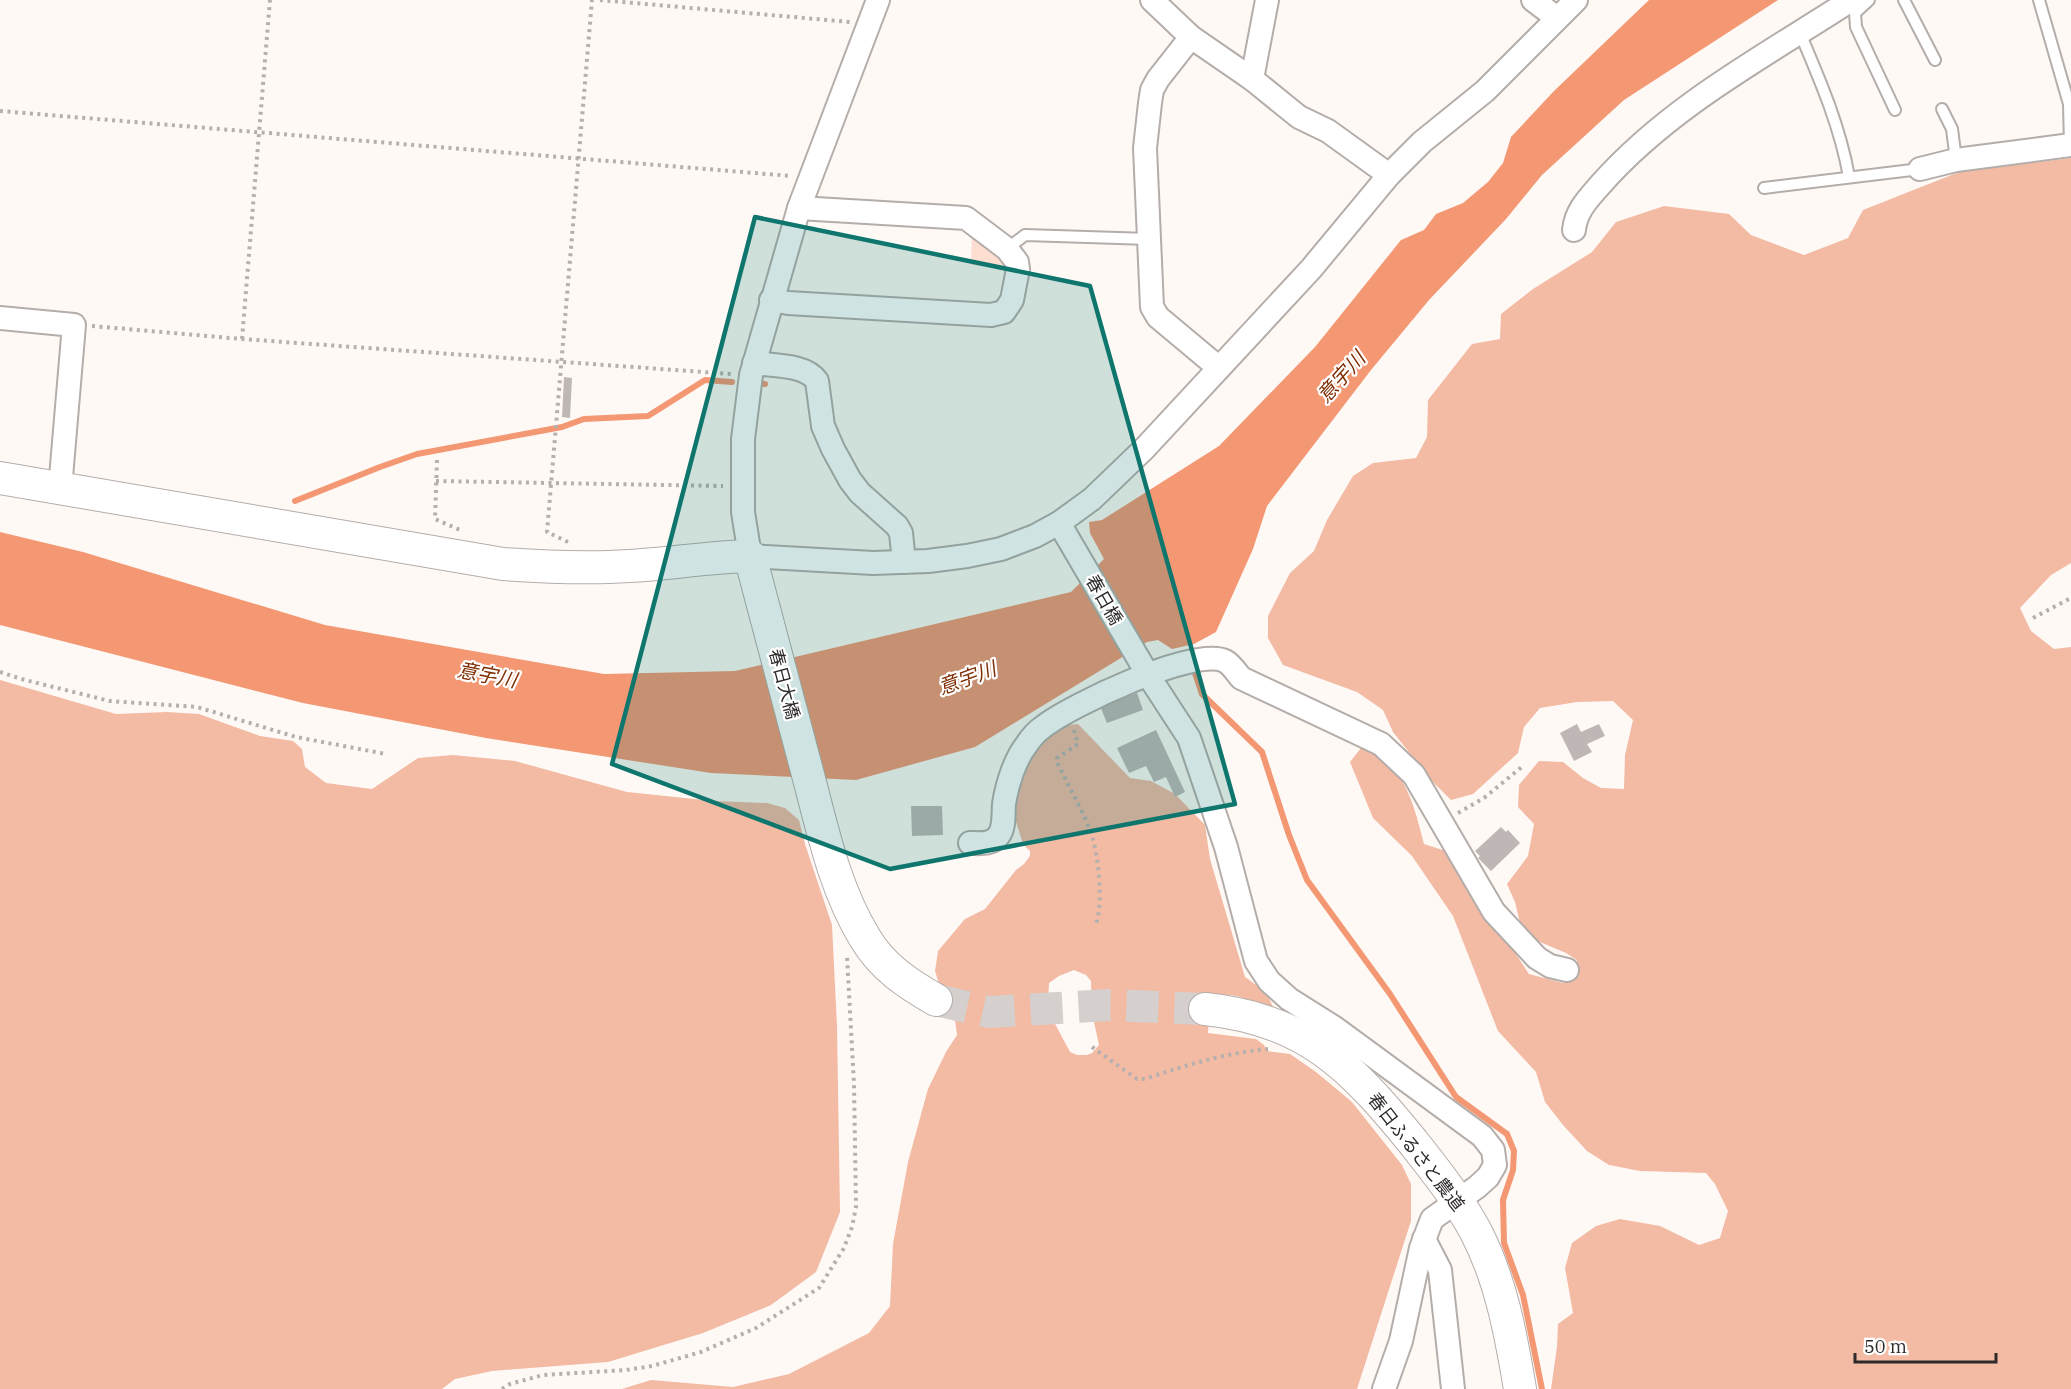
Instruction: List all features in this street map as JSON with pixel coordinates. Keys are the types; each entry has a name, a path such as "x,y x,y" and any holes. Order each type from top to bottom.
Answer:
{"street":[{"path":"752,563 743,512 743,486 744,423 752,369 799,208 878,0"},
{"path":"1152,0 1191,37 1252,79 1299,117 1328,131 1389,175"},
{"path":"1252,79 1267,0"},
{"path":"1533,0 1557,18"},
{"path":"0,478 470,559 513,564 580,567 629,566 711,557 752,563 873,563 967,556 1001,549 1062,528 1144,449 1311,269 1389,175 1422,142 1485,91 1576,0"},
{"path":"1574,230 1575,217 1592,194 1616,168 1670,119 1745,67 1851,0"},
{"path":"1191,37 1152,90 1145,148 1152,307 1158,317 1219,368"},
{"path":"1920,169 1956,160 2071,145"},
{"path":"771,300 788,303 998,315 1004,312 1012,300 1018,269 1013,255 966,218 799,208"},
{"path":"0,318 74,325 60,489"},
{"path":"752,369 796,369 814,376 819,388 823,426 827,438 850,480 897,526 901,533 904,562"},
{"name":"春日橋","path":"1062,528 1145,671 1189,738 1226,847 1256,962 1269,981 1289,999 1335,1028 1482,1136 1493,1150 1495,1165 1488,1177 1431,1219 1424,1239 1401,1341 1385,1389"},
{"name":"春日大橋","path":"752,563 814,799 844,896 865,939"},
{"path":"970,843 988,843 1000,834 1008,788 1026,744 1043,727 1077,706 1145,671 1209,659 1225,661 1241,678 1381,744 1414,775 1494,912 1537,958 1550,966 1568,970"},
{"path":"865,939 901,978 936,1000"},
{"name":"春日ふるさと農道","path":"1205,1009 1250,1017 1293,1032 1336,1059 1369,1091 1440,1176 1476,1231 1497,1285 1512,1339 1520,1389"},
{"path":"1424,1239 1440,1270 1453,1389"}],"lane":[{"path":"1869,0 1855,13 1856,27 1895,110"},
{"path":"1904,0 1935,60"},
{"path":"2039,0 2070,104 2071,145"},
{"path":"1800,33 1844,145 1849,177"},
{"path":"1942,109 1952,129 1956,160"},
{"path":"1764,188 1920,169"},
{"path":"1007,249 1025,235 1149,239"}],"path":[{"path":"242,339 270,0"},
{"path":"580,567 579,547 547,531 592,0"},
{"path":"600,0 850,22 868,28"},
{"path":"0,111 810,177"},
{"path":"74,325 562,363 752,369"},
{"path":"437,460 435,519 465,532 469,537 470,559"},
{"path":"436,481 743,486"},
{"path":"2033,618 2071,598"},
{"path":"0,672 110,701 197,707 296,737 386,754"},
{"path":"1077,706 1074,729 1078,744 1057,758 1090,829 1100,882 1100,912 1096,924"},
{"path":"1442,822 1484,798 1523,766"},
{"path":"502,1389 510,1384 543,1375 626,1370 652,1366 701,1352 756,1328 819,1288 844,1248 856,1207 854,1084 846,958 848,952 865,939"},
{"path":"1092,1047 1137,1079 1145,1079 1207,1059 1280,1048 1293,1032"}],"highlighted area":[{"path":"755,217 1090,286 1235,804 890,869 612,764"}],"shaded area":[{"path":"2071,158 2071,563 2051,575 2020,608 2031,631 2054,649 2071,647 2071,1389 1551,1389 1558,1324 1573,1313 1565,1268 1572,1243 1596,1226 1620,1219 1660,1226 1699,1245 1720,1238 1728,1211 1715,1184 1706,1173 1640,1171 1609,1165 1587,1151 1563,1125 1545,1102 1536,1072 1498,1031 1453,916 1412,856 1373,818 1350,762 1361,748 1376,754 1388,763 1405,786 1424,844 1449,852 1529,974 1563,983 1576,976 1577,960 1533,939 1521,927 1515,902 1507,884 1528,856 1534,824 1518,807 1519,785 1539,761 1563,762 1583,778 1601,788 1624,789 1625,755 1633,720 1613,701 1577,702 1540,708 1524,727 1518,753 1473,794 1451,800 1430,779 1393,732 1383,710 1357,692 1283,665 1268,638 1268,616 1290,573 1314,551 1327,520 1353,476 1373,463 1416,458 1427,437 1428,400 1472,344 1500,339 1501,314 1533,289 1592,252 1616,222 1664,206 1729,214 1751,235 1804,255 1848,238 1863,210 1959,172"},
{"path":"972,232 1007,258 1010,268 971,265"},
{"path":"0,680 116,714 167,712 199,714 260,736 293,741 302,749 305,767 326,783 372,789 418,758 453,755 515,761 627,792 714,801 767,803 785,808 799,820 832,925 837,1026 840,1212 816,1272 771,1305 703,1333 608,1362 492,1371 455,1379 442,1389 0,1389"},
{"path":"1078,724 1130,778 1151,781 1175,794 1205,825 1210,859 1245,977 1266,992 1275,1011 1234,995 1217,996 1210,999 1208,1033 1256,1039 1264,1045 1267,1051 1290,1054 1316,1072 1352,1102 1402,1165 1411,1184 1411,1221 1357,1389 622,1389 651,1380 733,1387 789,1374 869,1333 890,1306 893,1244 908,1162 928,1089 957,1035 954,1011 940,987 935,971 938,951 965,919 985,909 1030,856 1030,851 1023,844 1012,809 1019,766 1049,727","holes":["1074,970 1086,975 1091,981 1092,1013 1099,1045 1092,1053 1077,1055 1070,1052 1053,1020 1048,1003 1049,983"]}],"water":[{"name":"意宇川","path":"1649,0 1778,0 1624,100 1542,175 1506,219 1429,300 1371,370 1267,506 1253,549 1216,632 1194,644 1172,649 1158,640 1147,642 975,747 856,780 711,773 486,738 303,703 0,625 0,532 83,552 325,625 604,674 735,671 1071,592 1104,559 1090,533 1089,522 1102,520 1219,446 1315,347 1401,240 1424,230 1436,214 1463,203 1488,182 1503,163 1511,137 1554,91"}],"building":[{"path":"564,377 572,378 570,418 562,417"},
{"path":"1137,693 1143,710 1107,723 1100,706"},
{"path":"1577,724 1581,732 1599,724 1605,736 1587,744 1592,752 1574,761 1560,733"},
{"path":"1156,730 1185,792 1175,797 1166,777 1154,782 1146,766 1129,773 1117,748"},
{"path":"911,806 942,806 943,835 912,836"},
{"path":"1501,827 1506,832 1508,830 1520,843 1491,871 1478,858 1480,856 1475,851"}],"waterway":[{"path":"295,501 417,454 562,427 584,419 648,416 705,380 732,382"},
{"path":"1195,673 1202,694 1262,752 1289,835 1307,880 1390,994 1456,1097 1507,1134 1514,1151 1513,1170 1503,1200 1504,1243 1523,1295 1542,1389"}],"tunnel":[{"path":"936,1000 989,1012 1110,1005 1205,1009"}]}
